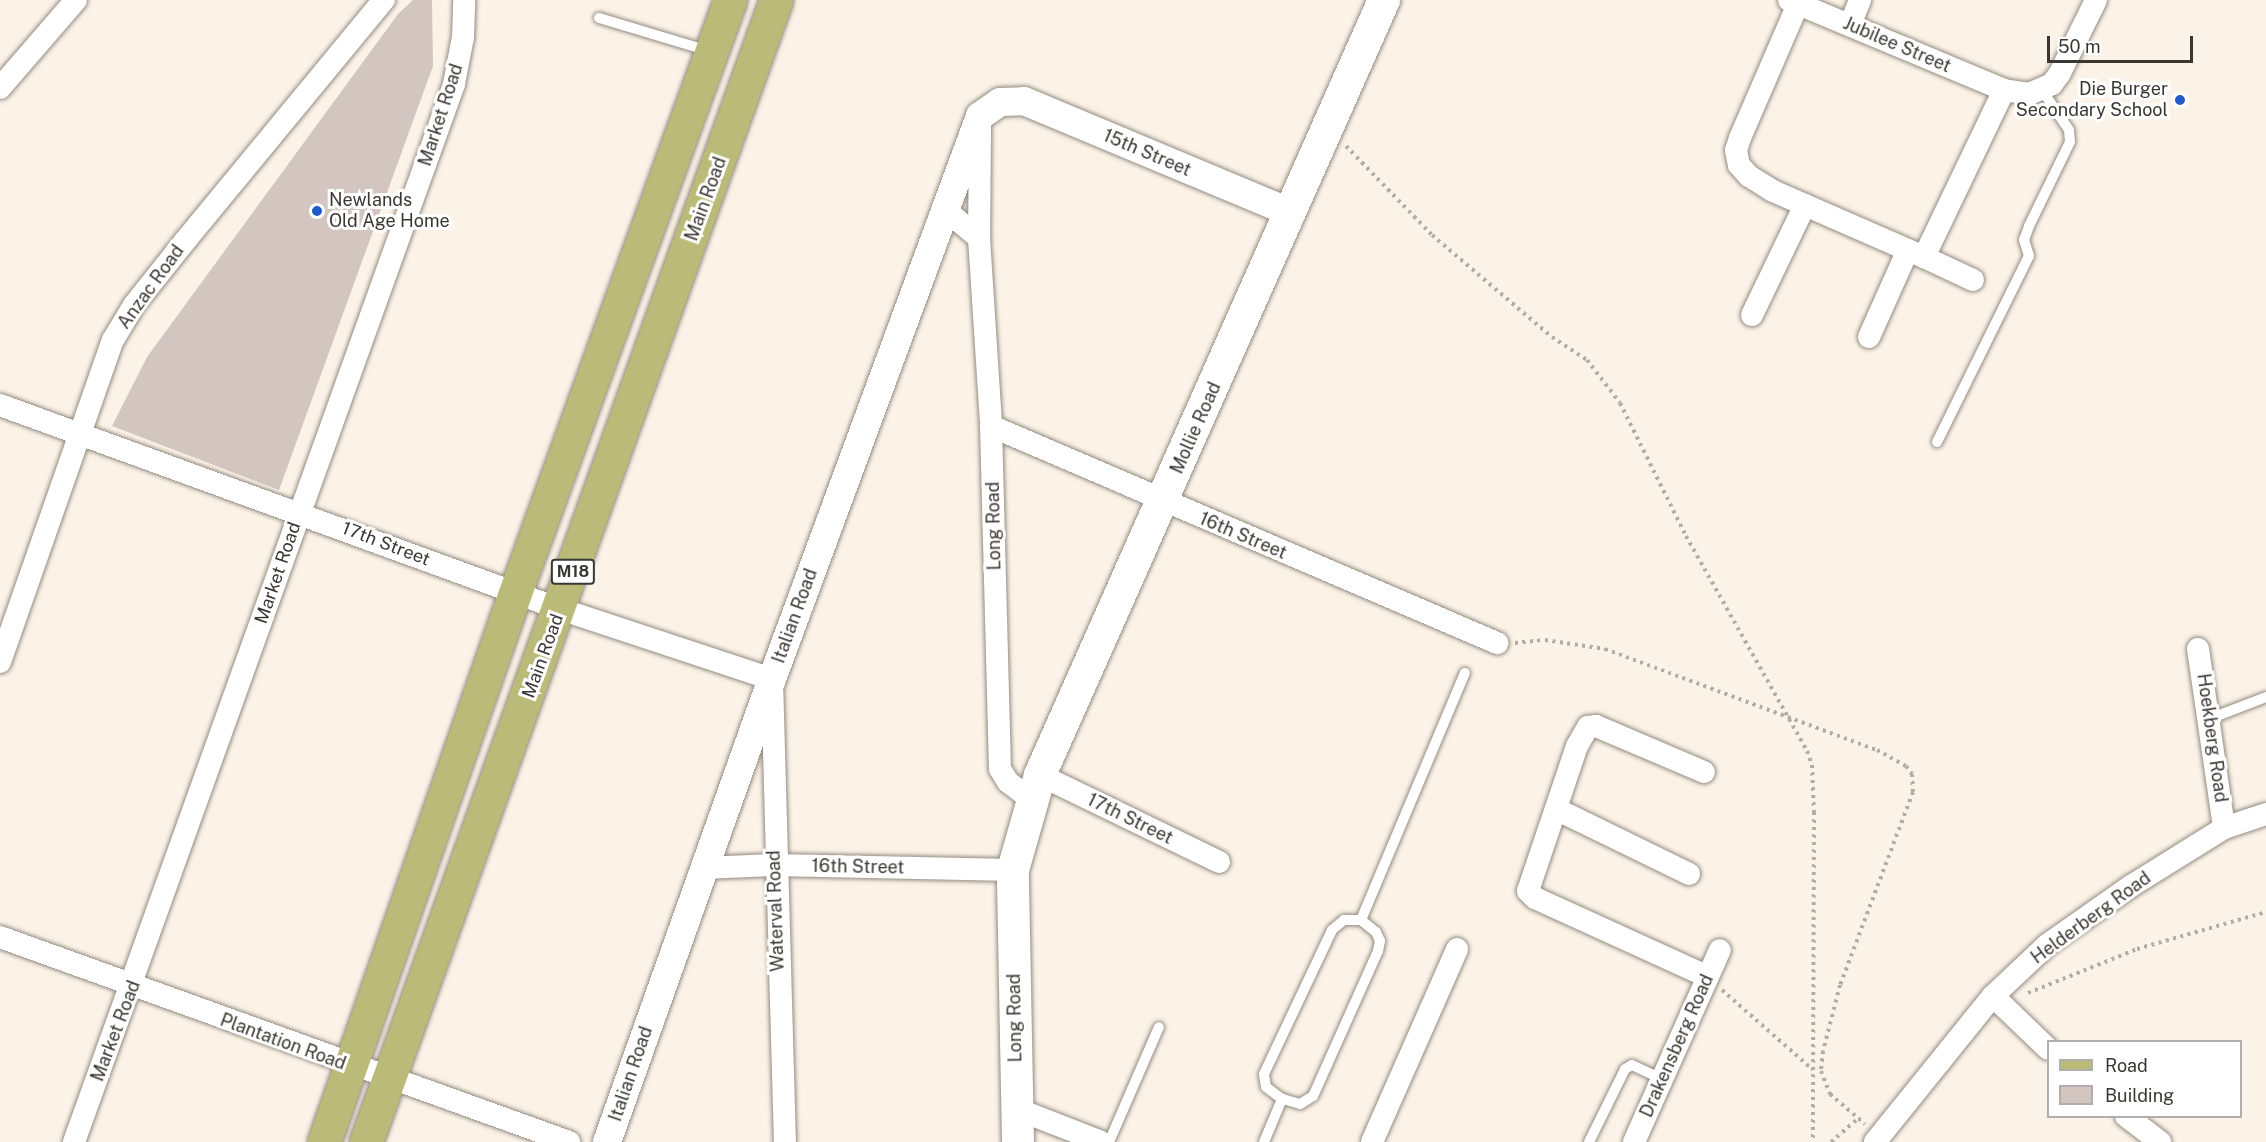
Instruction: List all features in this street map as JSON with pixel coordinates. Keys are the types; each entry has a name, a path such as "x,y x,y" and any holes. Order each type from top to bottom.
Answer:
{"main road":[{"name":"M18","path":"324,1142 353,1067 515,593 730,0"},
{"name":"Main Road","path":"366,1142 560,609 776,0"},
{"name":"Mollie Road","path":"1014,863 1036,788 1292,213 1384,0"},
{"name":"Long Road","path":"1014,863 1018,1142"}],"street":[{"path":"0,88 76,0"},
{"name":"Anzac Road","path":"0,662 114,340 134,305 384,0"},
{"name":"Market Road","path":"74,1142 133,987 300,511 454,84 463,37 464,0"},
{"path":"1850,24 1860,0"},
{"path":"2042,90 2052,84 2071,56 2096,0"},
{"path":"1793,2 1736,150 1739,165 1749,176 1805,205 1973,280"},
{"name":"Jubilee Street","path":"1793,2 2004,90 2029,94 2042,90"},
{"path":"1869,337 2004,90"},
{"name":"15th Street","path":"990,109 1024,101 1292,213"},
{"name":"Italian Road","path":"607,1142 703,868 944,208 990,109"},
{"name":"Long Road","path":"990,109 979,238 991,426 1000,769 1004,777 1036,788"},
{"path":"1752,315 1805,205"},
{"path":"944,208 979,238"},
{"name":"17th Street","path":"0,405 300,511 515,593 772,680"},
{"name":"16th Street","path":"991,426 1163,502 1497,643"},
{"name":"Hoekberg Road","path":"2198,649 2224,828"},
{"name":"Waterval Road","path":"772,680 774,865 785,1142"},
{"path":"1704,772 1590,725 1580,740 1529,893 1708,977"},
{"name":"17th Street","path":"1036,788 1219,862"},
{"path":"1556,809 1689,874"},
{"name":"Helderberg Road","path":"1877,1139 2047,945 2131,886 2224,828 2266,814"},
{"name":"16th Street","path":"703,868 774,865 1014,863"},
{"name":"Plantation Road","path":"0,937 353,1067 569,1142"},
{"path":"1372,1142 1457,949"},
{"name":"Drakensberg Road","path":"1634,1142 1720,950"},
{"path":"1999,1002 2047,1047"},
{"path":"1017,1109 1101,1142"},
{"path":"2129,1118 2160,1142"}],"lane":[{"path":"599,18 712,52"},
{"path":"1937,442 2029,256 2024,240 2029,226 2070,142 2066,124 2042,90"},
{"path":"1361,920 1465,673"},
{"path":"2209,719 2265,698 2266,685"},
{"path":"1344,920 1361,920 1376,932 1380,941 1378,951 1313,1096 1300,1104 1282,1099 1266,1087 1264,1074 1332,930 1344,920"},
{"path":"1109,1142 1159,1027"},
{"path":"1589,1142 1625,1069 1632,1065 1662,1079"},
{"path":"1264,1142 1282,1099"}],"path":[{"path":"1329,128 1432,235 1552,337 1587,360 1620,403 1686,536 1766,683 1791,720 1812,765 1813,1142"},
{"path":"1497,643 1545,640 1605,649 1791,720 1877,750 1906,766 1912,774 1913,792 1840,985 1823,1051 1823,1082 1830,1094 1859,1118 1877,1139"},
{"path":"1999,1002 2137,949 2266,912"},
{"path":"1708,977 1814,1071"},
{"path":"1831,1142 1859,1118"}],"building":[{"name":"Newlands Old Age Home","path":"413,0 432,0 433,66 279,490 112,426 147,357 398,14"}],"place":[{"name":"Die Burger Secondary School","path":"2180,100"},
{"name":"Newlands Old Age Home","path":"317,211"}]}
